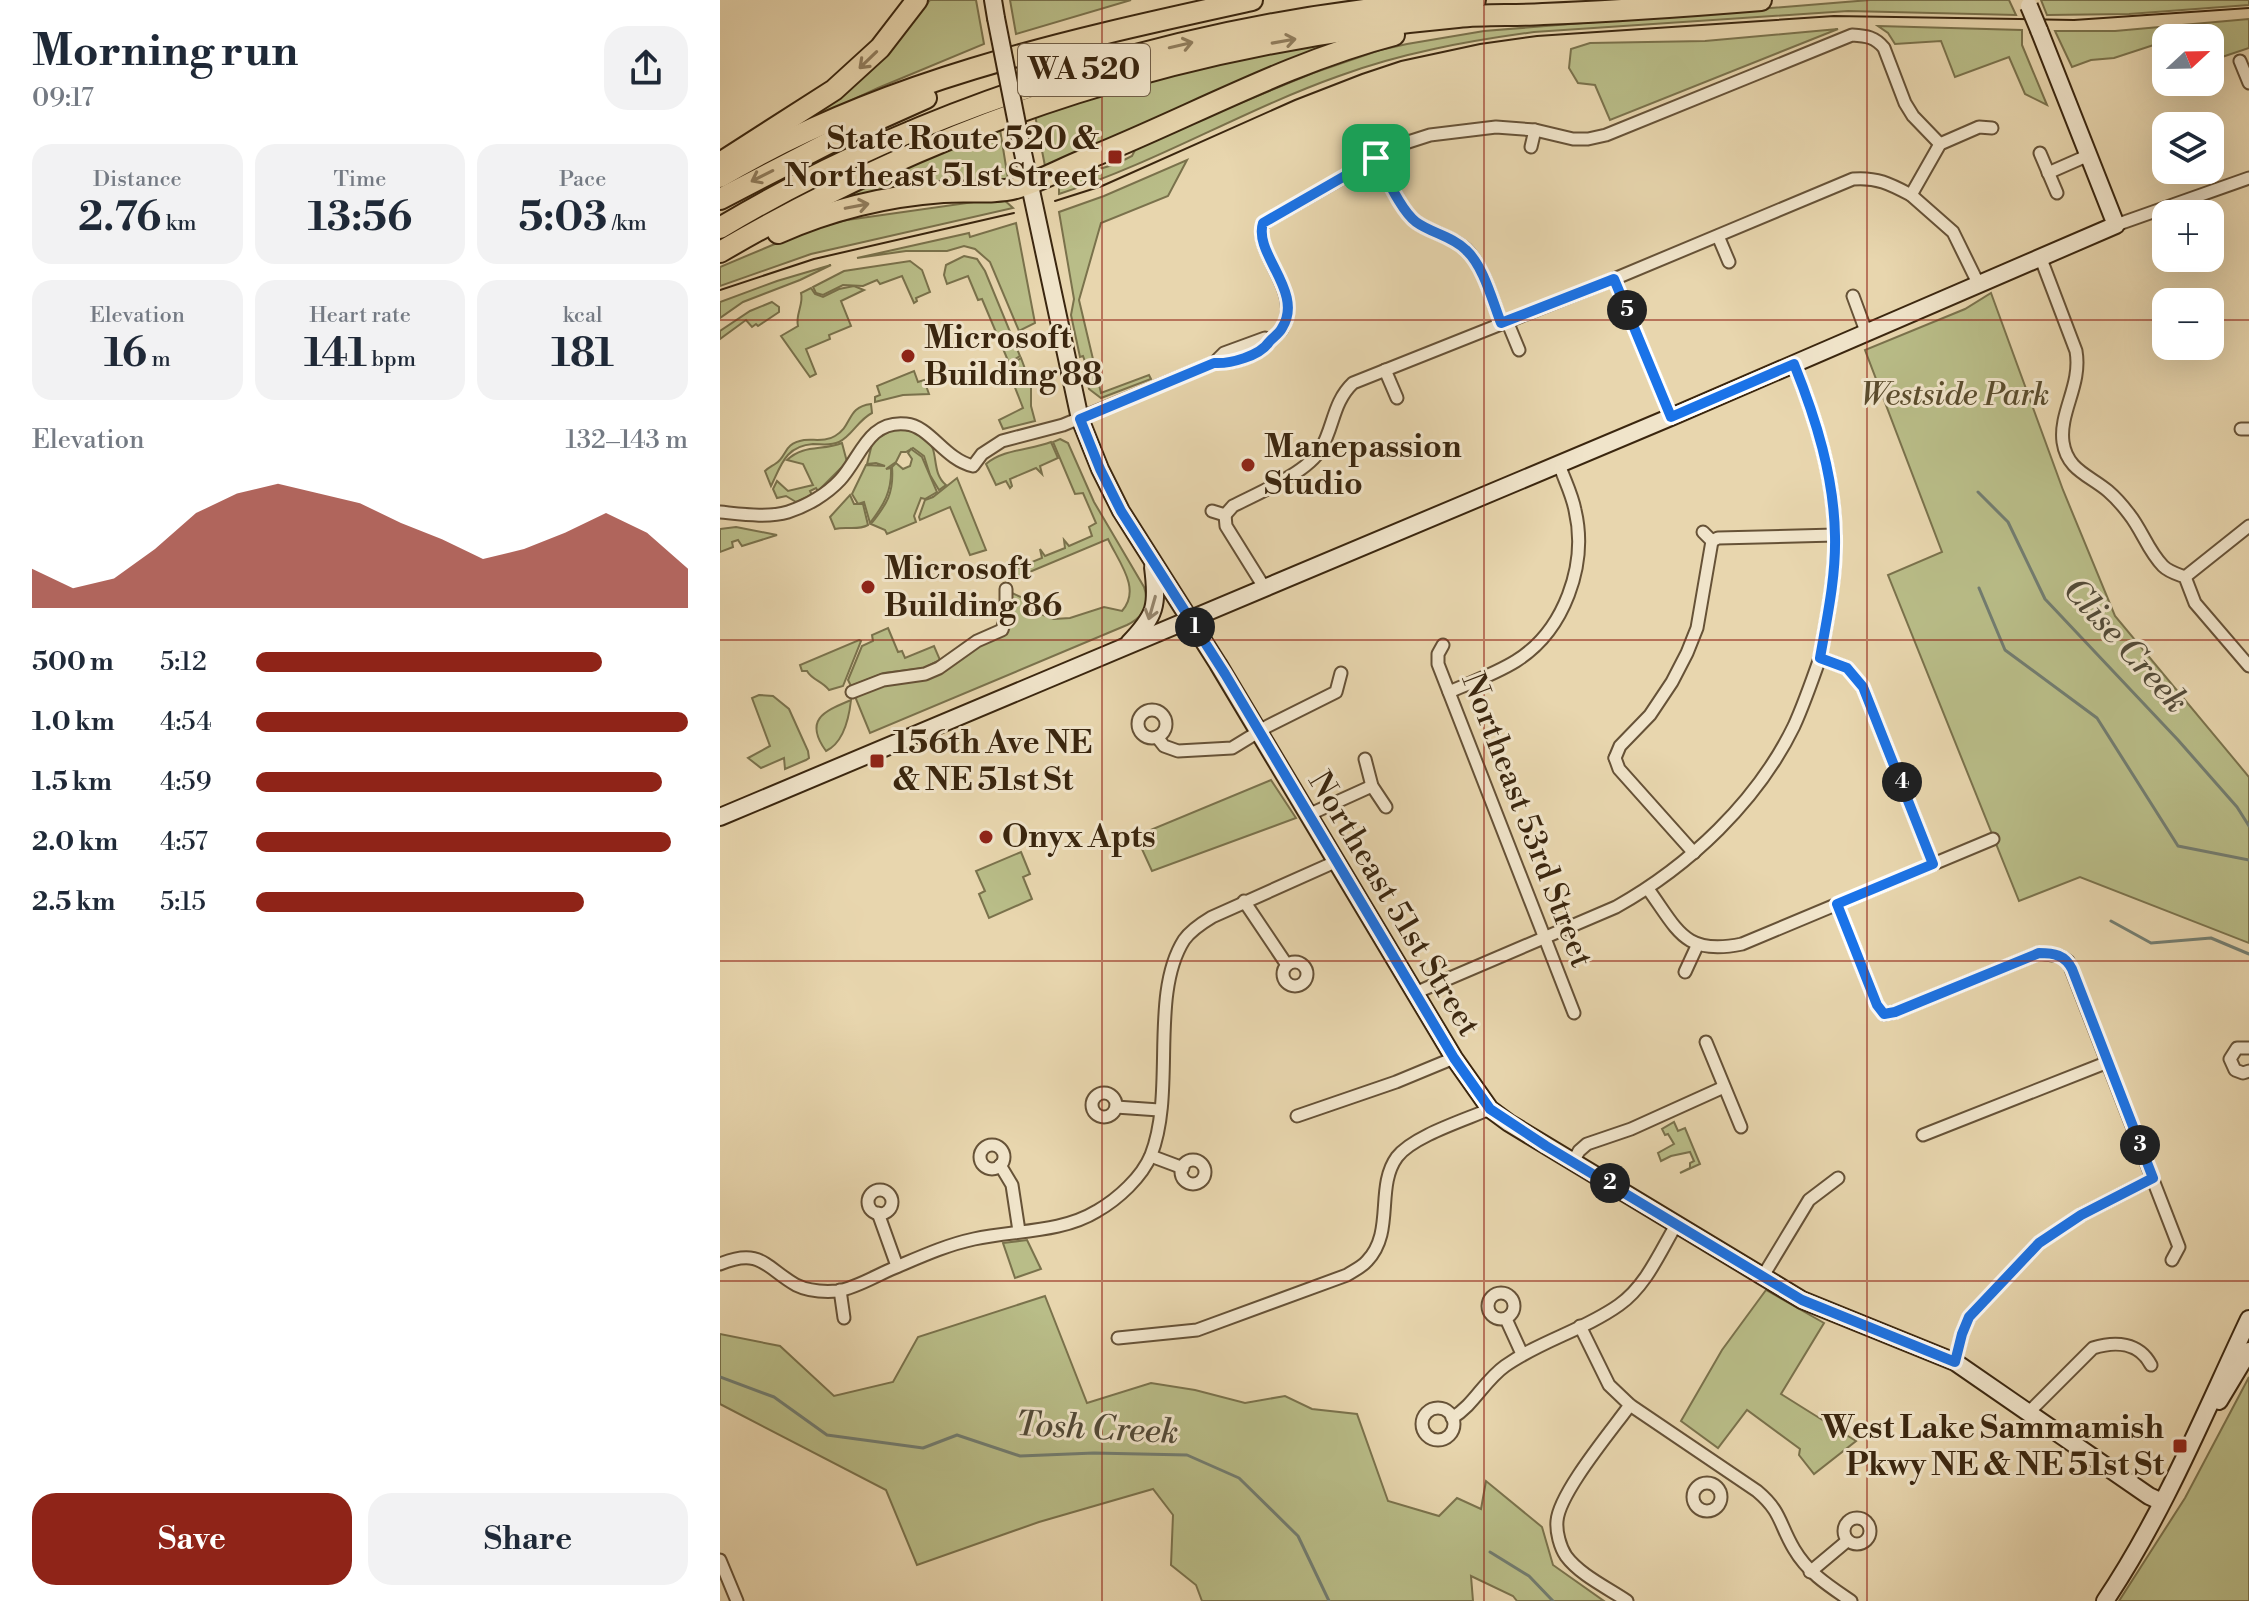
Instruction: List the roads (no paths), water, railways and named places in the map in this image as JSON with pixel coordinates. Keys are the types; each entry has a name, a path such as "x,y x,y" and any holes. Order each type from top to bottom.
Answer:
{"highway":[{"path":"720,163 834,90 880,48 917,0"},
{"name":"WA 520","path":"720,199 848,133 988,74 1147,25 1252,0"},
{"name":"WA 520","path":"720,228 756,206 844,162 942,120 1062,77 1145,53 1291,22 1372,9 1475,0"},
{"path":"720,252 855,180 950,136 1057,97 1225,51 1377,26 1461,16 1761,0"},
{"path":"720,259 808,220 840,210 926,194 1013,189 1279,75 1361,44 1417,30 1542,14"},
{"path":"720,177 784,143 935,81 1028,51 1147,25"}],"main road":[{"name":"Northeast 51st Street","path":"993,0 1080,419 1110,491 1454,1058 1490,1109 1676,1225 1813,1305 1955,1362 2162,1502"},
{"path":"720,817 1191,621 1264,587 1867,334 2116,225 2027,0"},
{"path":"1126,646 1154,611 1153,562"},
{"path":"2105,1601 2162,1502 2249,1319"},
{"path":"2201,1425 2228,1389 2249,1351"}],"street":[{"path":"720,512 786,512 817,498 843,477 870,435 889,425 917,427 950,456 973,466 982,454 1002,441 1046,432 1214,363 1224,353 1265,338 1270,340 1282,329 1288,311 1287,298 1261,236 1263,223 1402,144 1430,135 1496,127 1535,130 1573,139 1606,135 1852,35 1877,40 1884,48 1913,116 1940,144"},
{"path":"2240,61 2249,83"},
{"path":"1911,195 1940,144 1979,127 1992,128"},
{"path":"1531,147 1535,130"},
{"path":"2040,153 2057,193"},
{"path":"2048,173 2089,155"},
{"path":"1376,158 1416,223 1467,251 1519,350"},
{"path":"1264,587 1226,526 1225,515 1233,506 1304,467 1314,458 1322,448 1337,403 1353,383 1853,179 1870,177 1885,181 1911,195 1953,232 1979,285"},
{"path":"2116,225 2248,182"},
{"path":"1718,236 1729,262"},
{"path":"2041,259 2079,366 2064,427 2066,453 2076,470 2107,490 2129,513 2154,556 2166,570 2185,577 2195,603 2249,666"},
{"path":"1614,279 1671,417"},
{"path":"1853,296 1867,334"},
{"path":"1415,993 1616,907 1648,889 1694,853 1755,788 1793,729 1820,658 1833,572 1835,535 1823,449 1813,411 1794,364"},
{"path":"1385,370 1397,398"},
{"path":"1449,692 1518,660 1555,621 1568,597 1579,532 1575,508 1559,464"},
{"path":"1212,511 1225,515"},
{"path":"2185,577 2249,526"},
{"path":"1694,853 1609,757 1658,704 1687,653 1697,628 1708,537 1835,535"},
{"path":"852,692 883,680 939,668 955,660 977,641 1002,630 1006,617 1006,589"},
{"name":"Northeast 53rd Street","path":"1443,645 1438,654 1438,664 1574,1013"},
{"path":"1820,658 1847,668 1863,687 1933,864"},
{"path":"1157,737 1170,749 1232,748 1258,731 1336,692 1341,673"},
{"path":"1365,759 1372,786 1386,807"},
{"path":"1308,815 1372,786"},
{"path":"1648,889 1683,937 1697,946 1720,948 1742,944 1993,839"},
{"path":"720,1264 752,1258 767,1263 806,1289 840,1290 972,1240 1062,1226 1096,1212 1117,1198 1151,1156 1165,1061 1167,994 1171,969 1184,940 1197,926 1244,901 1335,862"},
{"path":"1244,901 1287,965"},
{"path":"1837,904 1882,1018 2039,953 2060,956 2068,961 2179,1247 2172,1260"},
{"path":"1685,972 1697,946"},
{"path":"1706,1042 1741,1127"},
{"path":"2249,1048 2237,1048 2230,1059 2235,1070 2243,1073 2249,1071"},
{"path":"1297,1116 1396,1082 1454,1058"},
{"path":"1923,1135 2108,1062"},
{"path":"1573,1162 1587,1144 1623,1132 1724,1087"},
{"path":"1116,1107 1159,1110"},
{"path":"1118,1338 1197,1330 1347,1275 1367,1261 1382,1236 1389,1171 1398,1155 1411,1144 1490,1109"},
{"path":"1151,1156 1183,1168"},
{"path":"1000,1165 1012,1185 1019,1231"},
{"path":"1763,1276 1809,1200 1838,1178"},
{"path":"1955,1362 1969,1317 2039,1243 2081,1215 2153,1178"},
{"path":"878,1213 897,1266"},
{"path":"1452,1418 1464,1411 1500,1369 1522,1354 1619,1306 1634,1292 1676,1225"},
{"path":"840,1290 844,1318"},
{"path":"1506,1319 1522,1354"},
{"path":"1580,1326 1609,1385 1630,1405 1773,1504 1795,1551 1810,1572 1851,1601"},
{"path":"2029,1412 2093,1348 2106,1343 2126,1344 2138,1350 2151,1365"},
{"path":"1627,1601 1567,1557 1559,1541 1557,1521 1560,1507 1630,1405"},
{"path":"1715,1485 1725,1470"},
{"path":"1810,1572 1847,1541"},
{"path":"720,1560 737,1601"}],"waterway":[{"name":"Clise Creek","path":"1978,492 2008,522 2045,599 2178,740 2237,807 2249,826"},
{"path":"1979,588 2005,650 2097,718 2178,846 2249,860"},
{"path":"2111,921 2151,943 2211,938 2249,954"},
{"name":"Tosh Creek","path":"720,1377 774,1397 827,1435 923,1448 957,1435 1020,1456 1094,1453 1187,1455 1239,1478 1298,1536 1329,1601"},
{"path":"1490,1552 1529,1576 1553,1601"}],"tram line":[{"path":"1055,201 1102,186 1295,100 1362,74 1401,61 1480,44 1537,36 1834,16 2074,20 2249,8"},
{"path":"720,290 814,259 1014,213"}],"place":[{"name":"State Route 520 & Northeast 51st Street","path":"1115,157"},
{"name":"Microsoft Building 88","path":"908,356"},
{"name":"Manepassion Studio","path":"1248,465"},
{"name":"Microsoft Building 86","path":"868,587"},
{"name":"156th Ave NE & NE 51st St","path":"877,761"},
{"name":"Onyx Apts","path":"986,837"},
{"name":"West Lake Sammamish Pkwy NE & NE 51st St","path":"2180,1446"}],"park label":[{"name":"Westside Park","path":"1955,395"}]}
